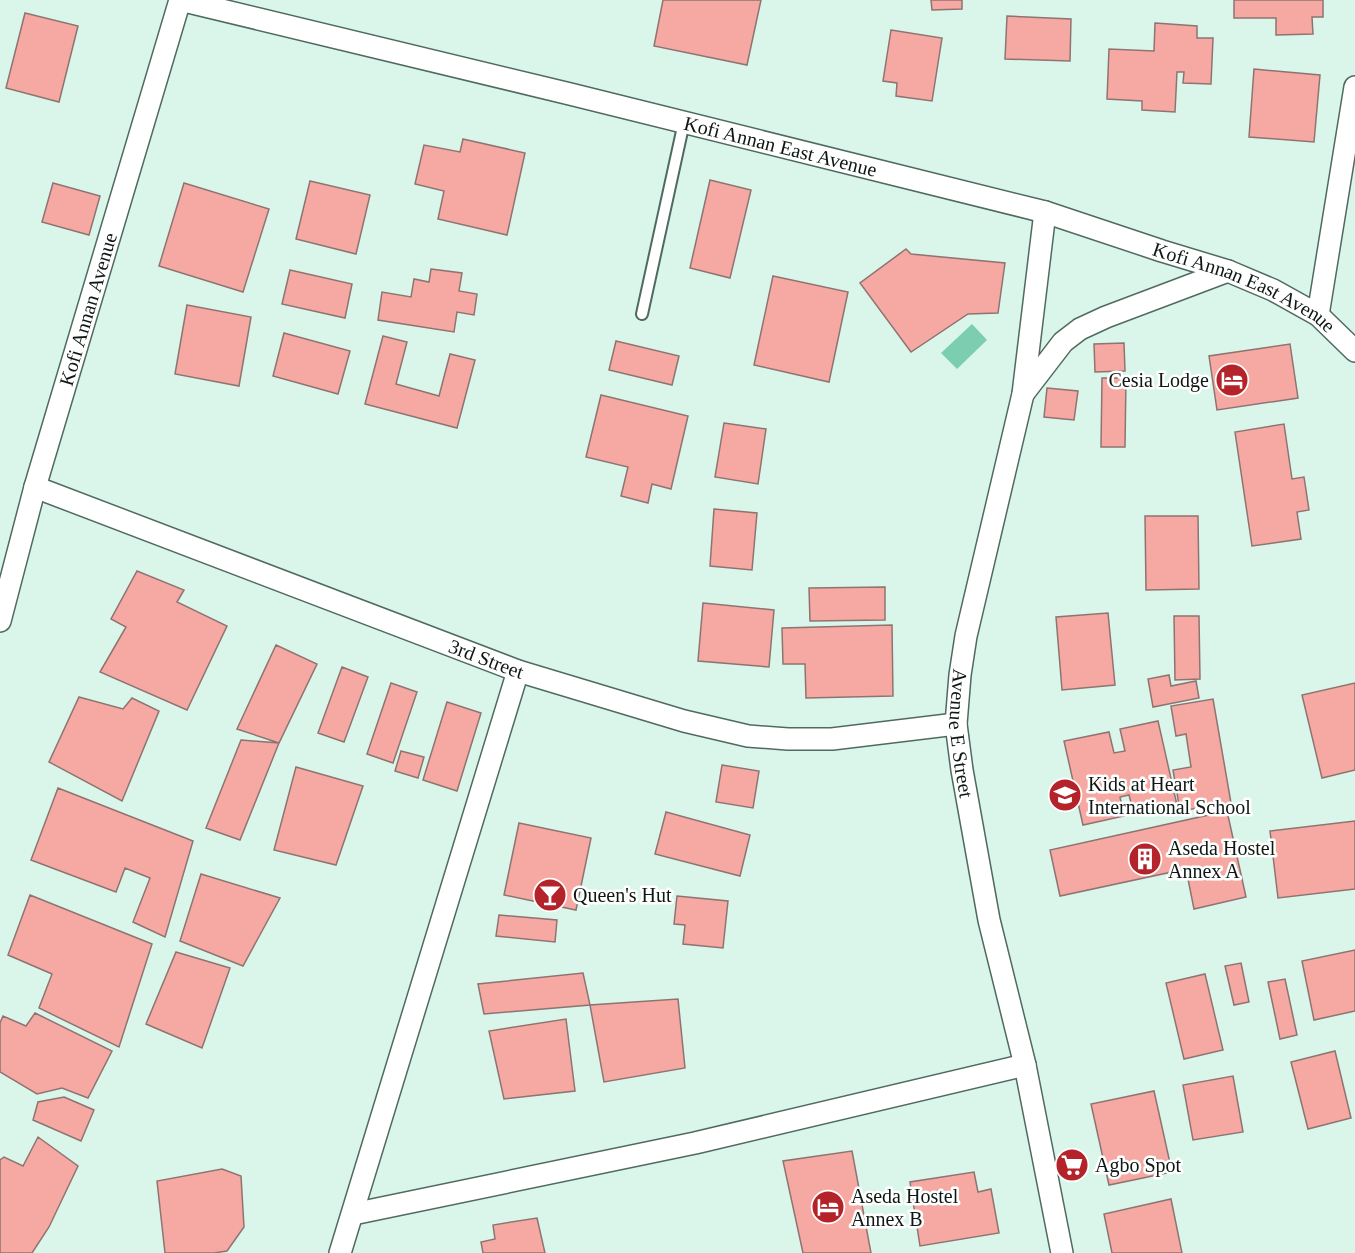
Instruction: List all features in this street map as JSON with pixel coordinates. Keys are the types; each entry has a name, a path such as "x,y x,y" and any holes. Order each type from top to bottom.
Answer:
{"street":[{"name":"Kofi Annan East Avenue","path":"180,0 1045,212 1228,271 1273,290 1318,315 1355,351"},
{"name":"Kofi Annan Avenue","path":"0,621 35,488 180,0"},
{"path":"1318,315 1350,146 1355,87"},
{"name":"Avenue E Street","path":"1045,212 1023,394 966,636 956,724 962,770 990,920 1025,1065 1062,1253"},
{"path":"1023,394 1063,342 1080,329 1228,271"},
{"name":"3rd Street","path":"35,488 518,671 684,721 748,736 788,739 832,739 956,724"},
{"path":"340,1253 518,671"},
{"path":"353,1214 695,1143 1025,1065"}],"lane":[{"path":"642,314 684,122"}],"shaded area":[{"path":"972,324 987,340 957,369 941,353"}],"building":[{"path":"663,0 761,0 747,65 654,46"},
{"path":"931,0 962,0 962,9 932,10"},
{"path":"1234,0 1323,0 1323,17 1312,17 1313,34 1276,35 1276,18 1234,18"},
{"path":"25,13 78,26 59,102 6,88"},
{"path":"1007,16 1071,19 1070,61 1005,59"},
{"path":"1155,23 1197,26 1197,38 1213,38 1211,84 1183,83 1184,72 1177,72 1175,112 1142,110 1142,101 1107,99 1109,49 1154,51"},
{"path":"891,30 942,38 932,101 896,96 897,83 883,81"},
{"path":"1254,69 1320,75 1314,142 1249,137"},
{"path":"463,139 525,153 507,235 438,219 444,191 415,184 424,145 460,152"},
{"path":"710,180 751,190 730,278 690,268"},
{"path":"310,181 370,195 356,254 296,239"},
{"path":"53,183 100,196 89,235 42,222"},
{"path":"184,183 269,209 243,292 159,266"},
{"path":"906,249 911,254 1005,263 998,313 968,314 911,352 860,283"},
{"path":"431,269 462,273 459,291 477,294 474,315 457,312 454,332 378,320 382,292 411,297 414,279 429,282"},
{"path":"290,270 352,284 345,318 282,304"},
{"path":"773,276 848,292 829,382 754,365"},
{"path":"187,305 251,317 239,386 175,374"},
{"path":"284,333 350,351 338,394 273,376"},
{"path":"383,336 407,342 396,384 439,396 450,354 475,360 457,428 365,404"},
{"path":"616,341 679,356 672,385 609,370"},
{"path":"1124,343 1125,371 1095,372 1094,344"},
{"path":"1290,344 1298,398 1217,410 1209,356"},
{"path":"1102,378 1126,378 1125,447 1101,447"},
{"path":"1047,388 1078,391 1074,420 1044,417"},
{"path":"601,395 688,416 671,489 652,484 648,503 621,496 628,467 586,457"},
{"path":"724,423 766,429 758,484 715,477"},
{"path":"1284,424 1292,479 1304,477 1309,510 1297,512 1301,539 1252,546 1235,432"},
{"path":"714,509 757,513 752,570 710,566"},
{"path":"1145,516 1198,516 1199,589 1146,590"},
{"path":"137,571 184,590 177,602 227,626 187,710 100,672 126,627 111,619"},
{"path":"885,587 885,620 810,621 809,588"},
{"path":"703,603 774,610 769,667 698,661"},
{"path":"1108,613 1115,685 1062,690 1056,617"},
{"path":"1174,616 1199,616 1200,679 1175,680"},
{"path":"892,625 893,696 806,698 805,664 783,664 782,628"},
{"path":"276,645 317,664 279,743 237,729"},
{"path":"342,667 368,677 344,742 318,733"},
{"path":"1169,675 1171,686 1196,681 1199,698 1153,707 1148,679"},
{"path":"391,683 417,692 393,763 367,754"},
{"path":"1355,683 1355,770 1322,778 1302,695"},
{"path":"79,697 123,709 132,698 159,711 122,801 49,762"},
{"path":"1213,699 1231,803 1180,811 1173,770 1191,767 1186,734 1176,736 1171,706"},
{"path":"447,702 481,713 457,791 423,780"},
{"path":"1158,721 1177,805 1134,814 1129,795 1120,797 1124,816 1083,825 1064,741 1109,732 1114,753 1125,751 1120,729"},
{"path":"241,740 279,743 240,840 206,828"},
{"path":"401,751 424,757 418,778 395,771"},
{"path":"722,765 759,771 753,808 716,802"},
{"path":"296,767 363,786 336,865 274,850"},
{"path":"58,788 193,841 165,937 133,922 150,878 125,868 116,892 31,860"},
{"name":"Aseda Hostel Annex A","path":"1227,811 1246,897 1194,909 1186,869 1060,896 1050,850"},
{"path":"666,812 750,835 740,876 655,854"},
{"path":"1355,821 1355,889 1278,898 1270,831"},
{"path":"519,823 591,838 576,910 504,895"},
{"path":"201,874 280,898 243,966 180,941"},
{"path":"30,895 152,944 119,1047 39,1008 52,974 8,955"},
{"path":"677,896 728,901 723,948 683,944 685,925 674,924"},
{"path":"499,915 557,920 555,942 496,936"},
{"path":"1355,950 1355,1011 1314,1020 1302,961"},
{"path":"176,952 230,968 202,1048 146,1024"},
{"path":"1241,963 1249,1002 1234,1005 1225,966"},
{"path":"583,973 590,1005 484,1014 478,984"},
{"path":"1205,974 1223,1050 1184,1059 1166,983"},
{"path":"1285,979 1297,1035 1280,1039 1268,982"},
{"path":"678,999 685,1068 604,1082 590,1005"},
{"path":"35,1013 112,1051 88,1098 62,1088 37,1094 0,1072 0,1023 3,1016 26,1026"},
{"path":"566,1019 575,1091 504,1099 489,1031"},
{"path":"1335,1051 1351,1118 1308,1129 1291,1062"},
{"path":"1233,1076 1243,1132 1193,1140 1183,1085"},
{"path":"1154,1091 1172,1172 1109,1185 1091,1104"},
{"path":"64,1097 94,1110 81,1141 33,1120 38,1102"},
{"path":"38,1137 78,1166 49,1227 32,1253 0,1253 0,1160 4,1157 23,1166"},
{"name":"Aseda Hostel Annex B","path":"852,1151 871,1253 803,1253 783,1161"},
{"path":"222,1169 241,1176 244,1227 227,1251 165,1253 157,1181"},
{"path":"974,1172 978,1192 991,1189 999,1233 920,1246 910,1182"},
{"path":"1171,1199 1182,1253 1112,1253 1104,1214"},
{"path":"537,1218 545,1253 483,1253 481,1242 495,1239 493,1225"}],"place":[{"name":"Cesia Lodge","path":"1232,380"},
{"name":"Kids at Heart International School","path":"1065,795"},
{"name":"Aseda Hostel Annex A","path":"1145,859"},
{"name":"Queen's Hut","path":"550,895"},
{"name":"Agbo Spot","path":"1072,1165"},
{"name":"Aseda Hostel Annex B","path":"828,1207"}]}
